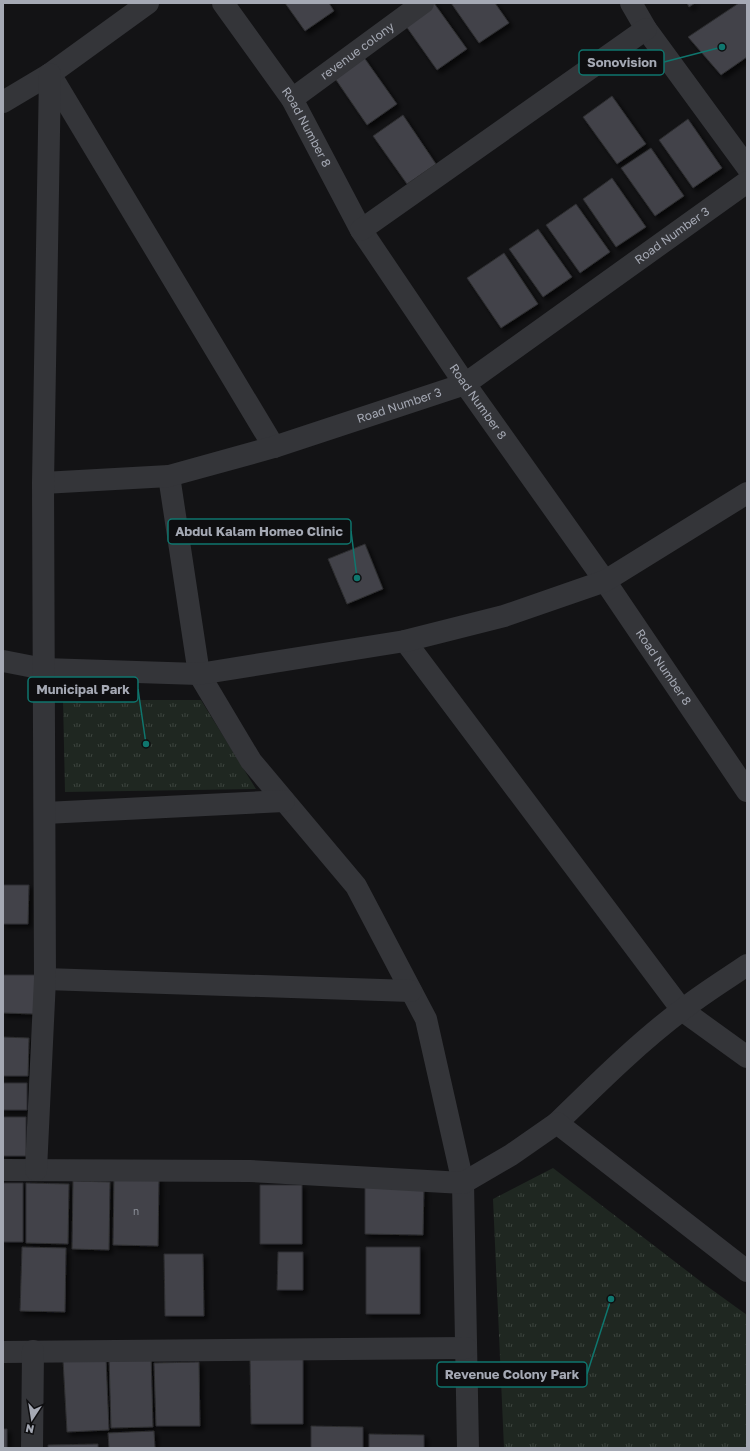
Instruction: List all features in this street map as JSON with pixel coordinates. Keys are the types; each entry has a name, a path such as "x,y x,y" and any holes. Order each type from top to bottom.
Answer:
{"street":[{"path":"3,102 50,74 148,3"},
{"name":"Road Number 8","path":"223,3 292,99 361,230 465,384 605,581 747,791"},
{"name":"revenue colony","path":"292,99 423,3"},
{"path":"631,3 646,29 747,167"},
{"path":"361,230 646,29"},
{"path":"50,74 274,447"},
{"path":"36,1170 44,979 45,813 43,483 50,74"},
{"name":"Road Number 3","path":"43,483 169,476 274,447 465,384 747,182"},
{"path":"169,476 199,674 251,762 356,886 426,1019 463,1183 468,1448"},
{"path":"3,660 44,669 199,674 405,641 504,616 605,581 747,493"},
{"path":"405,641 682,1010 747,1057"},
{"path":"45,813 284,801"},
{"path":"3,1170 250,1171 463,1183 511,1155 558,1123 649,1036 682,1010 747,965"},
{"path":"44,979 411,991"},
{"path":"558,1123 747,1272"},
{"path":"3,1352 466,1348"},
{"path":"32,1448 33,1351"}],"green space":[{"path":"63,700 201,700 256,789 65,792"},
{"path":"553,1168 704,1284 747,1315 747,1448 504,1448 493,1199"}],"building":[{"path":"285,3 329,3 334,11 305,31"},
{"path":"430,3 434,3 467,49 437,70 403,22"},
{"path":"451,3 495,3 509,23 479,43"},
{"path":"687,3 695,3 689,7"},
{"path":"739,3 747,3 747,57 721,75 688,37"},
{"path":"363,56 397,104 367,125 334,77"},
{"path":"612,96 646,144 617,164 583,117"},
{"path":"403,115 436,164 407,184 373,136"},
{"path":"688,119 722,168 693,188 659,140"},
{"path":"651,148 684,196 655,216 621,168"},
{"path":"612,178 646,227 616,247 583,199"},
{"path":"576,204 610,252 580,273 546,225"},
{"path":"538,229 572,277 543,297 509,249"},
{"path":"504,253 538,304 501,328 467,278"},
{"path":"365,544 383,589 347,604 328,559"},
{"path":"3,885 29,885 28,924 3,924"},
{"path":"3,975 35,975 34,1014 3,1013"},
{"path":"3,1037 29,1038 28,1076 3,1076"},
{"path":"3,1083 27,1083 27,1110 3,1110"},
{"path":"3,1117 26,1117 26,1156 3,1156"},
{"path":"114,1177 159,1177 158,1246 113,1245"},
{"path":"73,1181 110,1182 109,1250 72,1249"},
{"path":"3,1183 23,1183 23,1242 3,1242"},
{"path":"26,1183 69,1184 68,1244 26,1243"},
{"path":"260,1185 302,1185 302,1244 260,1244"},
{"path":"365,1186 424,1187 423,1235 365,1234"},
{"path":"22,1247 66,1248 65,1312 20,1311"},
{"path":"366,1247 420,1247 420,1314 366,1314"},
{"path":"278,1252 303,1252 303,1290 277,1290"},
{"path":"164,1254 203,1254 204,1316 165,1316"},
{"path":"151,1354 153,1427 111,1428 109,1356"},
{"path":"106,1358 109,1430 67,1432 63,1360"},
{"path":"250,1358 303,1358 303,1424 251,1424"},
{"path":"199,1362 200,1426 156,1426 154,1363"},
{"path":"311,1426 363,1427 363,1448 311,1448"},
{"path":"3,1429 7,1429 7,1448 3,1448"},
{"path":"154,1431 155,1448 109,1448 108,1433"},
{"path":"369,1434 424,1435 424,1448 369,1448"},
{"path":"98,1444 98,1448 48,1448 48,1445"}],"place":[{"name":"Sonovision","path":"722,47"},
{"name":"Abdul Kalam Homeo Clinic","path":"357,578"},
{"name":"Municipal Park","path":"146,744"},
{"name":"Revenue Colony Park","path":"611,1299"}]}
